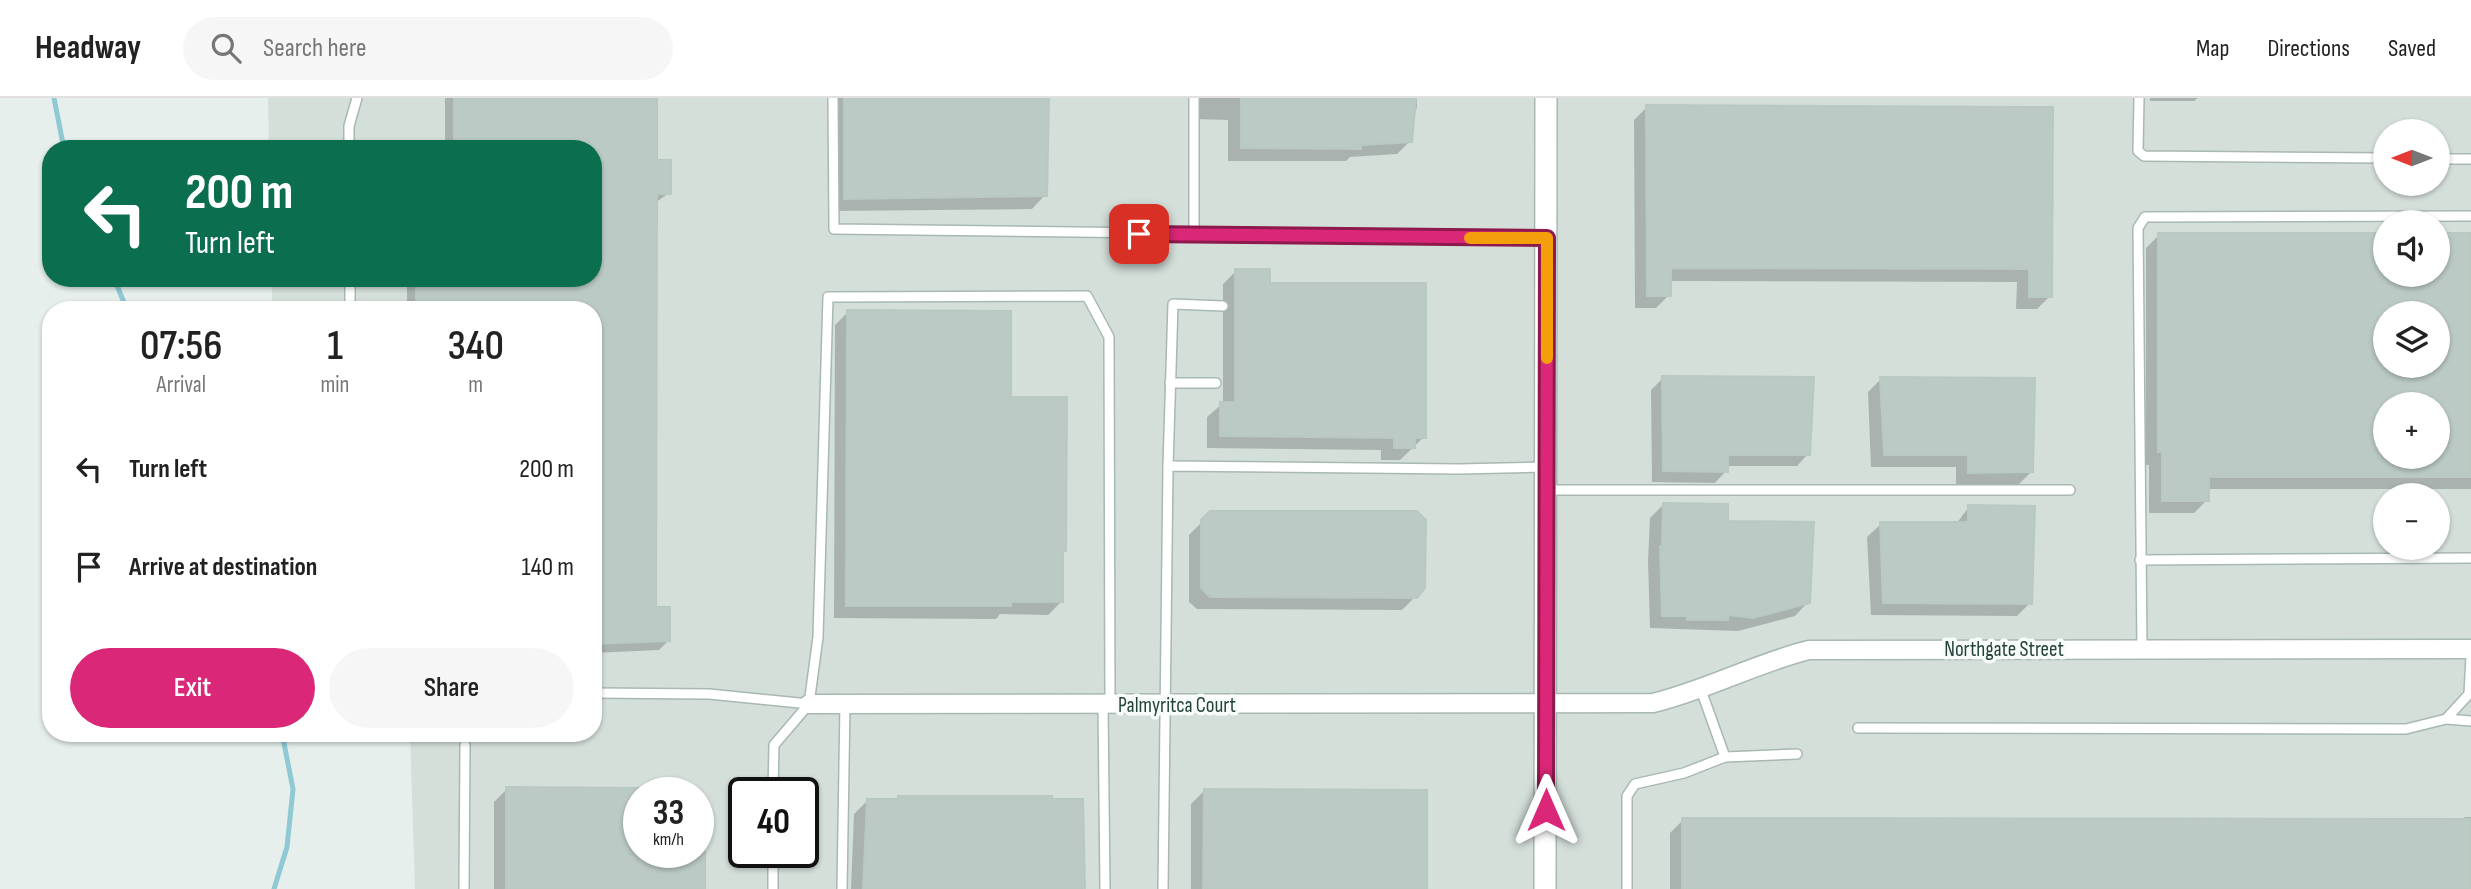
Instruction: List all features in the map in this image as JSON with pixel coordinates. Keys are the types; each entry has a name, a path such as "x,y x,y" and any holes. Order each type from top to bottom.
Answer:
{"street":[{"path":"1545,889 1546,98"},
{"name":"Northgate Street","path":"1546,705 1653,703 1701,690 1777,658 1810,650 2471,649"},
{"name":"Palmyritca Court","path":"809,704 1546,705"}],"lane":[{"path":"349,140 349,126 357,98"},
{"path":"833,98 834,229 1547,238"},
{"path":"1194,98 1194,234"},
{"path":"2139,98 2138,150 2144,156 2373,158"},
{"path":"2450,159 2471,159"},
{"path":"2142,649 2138,228 2145,217 2471,216"},
{"path":"773,777 774,745 809,704 818,637 828,298 1087,296 1109,337 1105,889"},
{"path":"1163,889 1168,466 1173,304 1223,306"},
{"path":"1170,383 1216,383"},
{"path":"1168,466 1459,469 1546,467"},
{"path":"1546,490 2070,490"},
{"path":"2140,560 2471,558"},
{"path":"2446,719 2469,694 2471,656"},
{"path":"1701,690 1725,757"},
{"path":"602,693 709,694 809,704"},
{"path":"842,889 845,704"},
{"path":"1858,728 2406,729 2446,719 2471,721"},
{"path":"464,745 464,889"},
{"path":"1627,889 1628,796 1635,783 1684,773 1725,757 1797,754"},
{"path":"773,868 773,889"}],"shaded area":[{"path":"268,98 2471,98 2471,889 415,889 410,742 602,742 602,301 272,301 272,287 602,287 602,140 269,140"}],"building":[{"path":"454,98 657,98 657,160 671,160 671,194 657,194 656,607 670,607 670,641 602,644 602,301 416,301 416,287 602,287 602,140 454,140"},
{"path":"844,98 1049,98 1047,196 844,199"},
{"path":"1241,98 1416,98 1412,142 1361,145 1361,149 1241,148"},
{"path":"1646,105 2053,107 2052,297 2029,297 2029,269 1671,268 1671,296 1647,296"},
{"path":"2158,233 2373,233 2373,287 2450,287 2450,233 2471,233 2471,477 2209,477 2209,501 2162,501 2162,452 2158,452"},
{"path":"1235,269 1270,269 1270,283 1426,283 1426,438 1415,438 1415,448 1394,448 1394,438 1220,436 1220,402 1235,402"},
{"path":"847,310 1011,311 1011,397 1067,397 1063,602 1011,602 1011,606 846,606"},
{"path":"1662,376 1814,377 1810,455 1728,455 1728,472 1663,471"},
{"path":"1880,377 2035,378 2033,472 1968,473 1968,455 1884,455"},
{"path":"1663,503 1728,504 1728,521 1814,522 1810,603 1753,618 1728,615 1728,620 1687,620 1687,616 1662,616 1660,546"},
{"path":"1968,505 2035,506 2032,604 1883,603 1880,522 1968,522"},
{"path":"1210,511 1417,511 1426,520 1425,588 1417,598 1210,597 1201,588 1201,520"},
{"path":"506,787 623,788 623,868 705,868 705,889 506,889"},
{"path":"1204,789 1427,790 1427,889 1203,889"},
{"path":"898,796 1052,796 1052,799 1083,799 1085,889 863,889 867,799 898,799"},
{"path":"1682,818 2471,819 2471,889 1682,889"}],"waterway":[{"path":"54,98 62,140"},
{"path":"118,287 123,301"},
{"path":"274,889 287,847 293,789 284,742"}],"slow traffic":[{"path":"1470,238 1547,238 1547,358"}],"route":[{"path":"1139,234 1547,238 1546,810"}]}
